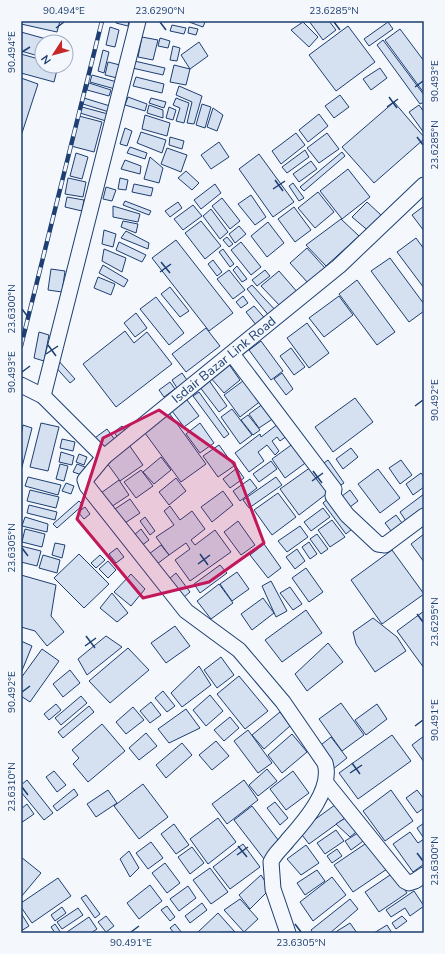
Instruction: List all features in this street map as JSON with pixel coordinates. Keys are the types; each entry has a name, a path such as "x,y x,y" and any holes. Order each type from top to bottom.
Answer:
{"street":[{"path":"43,396 138,21"},
{"name":"Isdair Bazar Link Road","path":"326,783 327,775 325,763 283,702 239,650 186,611 87,486 85,480 104,457 339,266 424,186"},
{"path":"232,354 334,489 333,496 347,515 378,544 385,545 424,516"},
{"path":"21,385 43,396 104,457"},
{"path":"288,933 273,889 271,862 304,822 326,783 406,881 409,883 415,881 424,875"}],"highlighted area":[{"path":"159,410 234,463 264,543 209,582 143,598 77,519 103,438"}],"building":[{"path":"21,21 60,21 57,32 21,24"},
{"path":"116,21 129,21 128,26 116,23"},
{"path":"189,21 204,21 205,22 203,27"},
{"path":"309,21 329,21 336,30 323,40"},
{"path":"303,22 318,37 309,47 291,30"},
{"path":"388,22 393,29 369,46 364,39"},
{"path":"172,25 186,28 184,34 170,31"},
{"path":"348,26 375,62 336,91 309,55"},
{"path":"110,27 119,30 115,47 106,45"},
{"path":"189,27 198,29 196,35 188,33"},
{"path":"400,29 424,61 424,93 385,40"},
{"path":"21,32 34,36 34,55 21,51"},
{"path":"142,37 158,40 153,60 138,57"},
{"path":"160,38 170,41 168,48 158,46"},
{"path":"383,40 424,95 424,102 420,104 377,45"},
{"path":"199,42 208,56 190,69 181,55"},
{"path":"173,46 180,48 177,61 170,60"},
{"path":"103,50 109,52 104,73 98,71"},
{"path":"21,54 34,58 34,74 56,74 54,82 21,73"},
{"path":"130,60 165,68 163,75 128,67"},
{"path":"108,62 124,66 121,79 105,75"},
{"path":"174,65 190,69 186,85 170,82"},
{"path":"380,68 387,78 371,90 363,79"},
{"path":"92,75 117,82 115,89 90,82"},
{"path":"136,77 164,84 162,93 133,86"},
{"path":"21,78 38,84 22,133 21,132"},
{"path":"89,83 111,90 109,96 87,90"},
{"path":"179,86 202,96 194,124 187,123 192,102 176,95"},
{"path":"340,95 349,107 334,118 325,106"},
{"path":"128,97 147,104 145,111 125,105"},
{"path":"84,98 110,106 109,112 83,104"},
{"path":"151,98 166,102 164,108 149,103"},
{"path":"176,98 189,103 184,123 176,121 180,108 173,105"},
{"path":"394,102 424,137 424,139 374,183 342,147"},
{"path":"202,104 211,107 205,128 196,125"},
{"path":"149,105 163,110 163,118 147,113"},
{"path":"419,105 424,112 424,133 409,112"},
{"path":"82,107 108,114 106,121 80,113"},
{"path":"169,107 176,110 173,120 166,118"},
{"path":"213,108 223,115 217,131 207,127"},
{"path":"319,114 328,126 308,142 299,130"},
{"path":"145,115 170,123 167,136 142,129"},
{"path":"79,116 102,122 94,152 71,146"},
{"path":"125,128 132,131 127,146 120,144"},
{"path":"141,132 166,140 162,153 137,143"},
{"path":"296,133 305,145 281,164 272,151"},
{"path":"327,133 339,149 319,163 307,148"},
{"path":"170,137 184,141 182,149 169,145"},
{"path":"219,142 229,157 211,169 201,155"},
{"path":"130,147 147,153 145,159 127,153"},
{"path":"167,148 187,155 181,172 161,164"},
{"path":"305,150 309,157 287,173 282,167"},
{"path":"342,152 345,156 304,191 300,187"},
{"path":"76,153 88,157 82,179 70,176"},
{"path":"259,154 294,202 273,217 239,169"},
{"path":"150,157 163,168 159,183 144,179"},
{"path":"125,160 141,166 140,174 121,169"},
{"path":"311,161 317,169 299,182 293,174"},
{"path":"348,169 370,197 342,219 320,191"},
{"path":"186,171 199,183 192,190 178,178"},
{"path":"68,178 86,182 83,197 65,194"},
{"path":"120,178 128,180 126,190 118,189"},
{"path":"293,183 304,198 299,201 289,186"},
{"path":"134,184 153,188 151,196 132,192"},
{"path":"215,184 221,193 201,209 194,200"},
{"path":"106,187 116,190 112,201 103,199"},
{"path":"318,192 334,212 315,228 298,208"},
{"path":"251,195 266,217 255,225 238,204"},
{"path":"67,197 84,200 82,211 65,207"},
{"path":"222,198 240,221 230,229 212,206"},
{"path":"125,201 151,211 149,215 123,205"},
{"path":"178,202 182,208 170,217 165,211"},
{"path":"367,202 382,216 371,233 352,217"},
{"path":"193,205 202,216 183,230 174,219"},
{"path":"113,206 140,214 138,222 113,217"},
{"path":"424,206 424,231 412,215"},
{"path":"294,207 311,230 295,242 278,219"},
{"path":"211,209 228,232 220,239 203,216"},
{"path":"341,219 359,236 326,266 306,245"},
{"path":"123,221 138,224 136,233 121,227"},
{"path":"201,221 221,246 205,259 185,233"},
{"path":"268,222 284,243 267,257 251,236"},
{"path":"239,226 246,234 235,243 229,234"},
{"path":"104,230 116,234 113,247 102,244"},
{"path":"126,231 149,243 148,249 121,238"},
{"path":"227,237 233,244 229,247 223,240"},
{"path":"416,238 424,249 424,288 397,252"},
{"path":"176,240 233,313 209,331 152,258"},
{"path":"119,242 146,255 142,262 116,250"},
{"path":"241,242 261,267 251,275 231,250"},
{"path":"307,248 325,268 308,283 290,263"},
{"path":"104,249 126,258 122,272 102,261"},
{"path":"223,249 234,264 230,267 219,252"},
{"path":"390,258 424,304 424,311 409,322 371,271"},
{"path":"213,260 222,272 217,276 208,264"},
{"path":"103,265 128,280 124,287 99,273"},
{"path":"237,266 247,279 242,282 233,270"},
{"path":"51,269 65,271 62,292 48,290"},
{"path":"229,270 245,290 233,299 217,279"},
{"path":"265,270 270,276 257,286 252,280"},
{"path":"279,271 299,294 282,308 261,286"},
{"path":"98,277 115,284 111,295 94,288"},
{"path":"357,280 395,332 377,345 339,294"},
{"path":"252,285 277,312 270,317 247,289"},
{"path":"170,287 189,311 180,317 161,294"},
{"path":"243,296 248,303 241,308 236,302"},
{"path":"339,296 353,315 324,337 309,318"},
{"path":"156,297 184,333 169,345 140,309"},
{"path":"254,306 269,323 260,330 246,312"},
{"path":"136,313 147,328 135,337 124,323"},
{"path":"307,323 329,353 309,368 287,338"},
{"path":"206,328 220,346 186,372 172,354"},
{"path":"125,331 134,343 147,332 172,364 116,407 83,364"},
{"path":"39,332 49,335 44,361 34,358"},
{"path":"261,341 283,371 271,380 249,350"},
{"path":"291,348 305,367 294,375 280,356"},
{"path":"57,359 75,379 70,383 52,363"},
{"path":"228,363 240,380 224,393 210,377"},
{"path":"182,373 187,380 177,388 172,380"},
{"path":"282,373 293,389 286,395 274,379"},
{"path":"247,378 262,400 240,417 224,395"},
{"path":"208,379 227,406 219,412 199,386"},
{"path":"170,382 175,389 164,397 159,390"},
{"path":"199,392 229,434 224,438 193,396"},
{"path":"184,396 199,416 184,427 169,407"},
{"path":"355,398 373,422 333,452 315,427"},
{"path":"267,401 277,416 259,428 249,414"},
{"path":"232,409 252,435 240,444 221,417"},
{"path":"167,410 206,464 181,482 142,429"},
{"path":"248,415 260,430 253,435 241,420"},
{"path":"41,423 59,427 48,471 30,467"},
{"path":"200,423 214,443 200,453 186,434"},
{"path":"278,424 287,436 280,441 277,437 272,441 279,451 275,455 267,445 258,452 264,461 249,472 235,453 260,434 261,437"},
{"path":"23,425 32,428 22,467 21,435"},
{"path":"122,426 128,435 120,441 114,432"},
{"path":"107,429 115,440 100,451 92,440"},
{"path":"62,439 75,442 73,451 60,448"},
{"path":"127,442 143,465 120,481 104,459"},
{"path":"294,443 308,461 285,478 272,459"},
{"path":"219,445 234,466 218,477 203,456"},
{"path":"351,448 358,457 343,469 336,459"},
{"path":"61,452 74,456 72,465 59,462"},
{"path":"79,454 87,457 84,465 76,462"},
{"path":"161,457 171,470 154,484 143,472"},
{"path":"328,460 344,483 336,488 320,466"},
{"path":"401,460 412,475 400,484 389,468"},
{"path":"271,461 277,469 259,482 253,474"},
{"path":"60,464 68,466 64,481 56,479"},
{"path":"77,464 85,467 82,475 73,472"},
{"path":"311,467 329,492 299,515 280,489"},
{"path":"237,468 244,478 230,488 223,479"},
{"path":"378,469 400,498 380,513 358,484"},
{"path":"141,470 153,486 136,498 124,482"},
{"path":"421,473 424,477 424,487 413,495 406,484"},
{"path":"28,477 61,485 58,495 25,486"},
{"path":"276,477 282,485 249,508 243,500"},
{"path":"176,478 186,491 169,505 159,492"},
{"path":"250,479 257,488 240,501 233,491"},
{"path":"119,480 129,495 111,507 101,493"},
{"path":"66,483 74,486 71,494 62,491"},
{"path":"30,490 59,497 56,508 27,501"},
{"path":"350,490 358,501 346,510 338,499"},
{"path":"223,491 233,505 212,522 201,507"},
{"path":"278,493 296,517 272,535 254,510"},
{"path":"424,494 424,512 408,524 400,512"},
{"path":"329,498 352,529 346,534 323,503"},
{"path":"130,499 140,513 122,525 112,511"},
{"path":"79,501 83,505 57,528 53,524"},
{"path":"29,505 57,512 55,520 27,513"},
{"path":"170,506 180,520 192,511 205,529 191,540 195,545 215,530 231,552 190,581 175,560 190,549 186,543 169,555 156,537 174,525 164,511"},
{"path":"85,507 90,514 84,519 78,512"},
{"path":"323,508 330,517 311,531 304,522"},
{"path":"396,515 405,527 394,535 385,523"},
{"path":"25,517 48,524 47,532 22,526"},
{"path":"145,517 155,531 150,535 140,521"},
{"path":"332,520 345,537 330,547 318,530"},
{"path":"238,521 255,545 241,555 224,532"},
{"path":"300,526 308,537 287,552 278,541"},
{"path":"25,529 45,534 42,547 22,542"},
{"path":"141,529 149,540 141,546 133,536"},
{"path":"317,534 328,549 321,554 310,539"},
{"path":"424,534 424,562 411,544"},
{"path":"309,542 317,554 310,559 302,547"},
{"path":"55,543 65,545 62,558 52,555"},
{"path":"264,544 281,568 268,578 250,555"},
{"path":"161,545 169,555 153,567 145,557"},
{"path":"21,546 41,551 37,566 21,562"},
{"path":"117,548 124,557 116,563 109,554"},
{"path":"297,549 305,561 295,569 286,557"},
{"path":"392,550 424,594 382,624 351,580"},
{"path":"79,554 109,584 84,608 54,578"},
{"path":"43,555 60,560 57,573 39,568"},
{"path":"100,555 105,560 96,568 91,563"},
{"path":"108,561 116,570 108,578 99,569"},
{"path":"220,565 227,573 200,593 194,584"},
{"path":"306,568 323,592 309,602 292,578"},
{"path":"237,572 249,589 232,601 220,584"},
{"path":"176,573 190,592 183,598 169,579"},
{"path":"131,574 145,589 131,606 114,592"},
{"path":"21,575 56,585 51,616 64,632 47,646 35,631 21,627"},
{"path":"271,581 287,611 276,617 262,586"},
{"path":"219,584 233,603 211,619 197,601"},
{"path":"290,587 302,604 293,610 280,593"},
{"path":"112,593 128,613 117,622 100,608"},
{"path":"263,598 274,613 252,630 241,614"},
{"path":"306,610 322,633 282,662 265,640"},
{"path":"424,611 424,668 397,631"},
{"path":"373,618 397,637 406,651 375,672 356,644 353,632"},
{"path":"175,626 190,646 166,663 151,643"},
{"path":"106,636 122,647 87,675 78,659"},
{"path":"21,641 32,646 21,673"},
{"path":"328,643 343,662 307,691 295,674"},
{"path":"128,648 149,670 110,703 89,681"},
{"path":"42,649 59,661 30,702 21,696 21,678"},
{"path":"221,657 234,675 217,688 204,670"},
{"path":"199,666 211,685 182,707 171,693"},
{"path":"70,670 80,683 63,697 53,684"},
{"path":"239,676 268,711 245,729 217,694"},
{"path":"163,691 175,706 167,712 155,698"},
{"path":"210,695 223,711 206,726 193,710"},
{"path":"81,696 87,703 61,725 55,718"},
{"path":"151,702 161,715 150,723 140,711"},
{"path":"341,703 364,735 342,751 319,719"},
{"path":"56,704 61,710 49,720 44,714"},
{"path":"377,704 387,719 366,735 355,720"},
{"path":"89,706 94,712 63,738 58,732"},
{"path":"133,707 144,720 126,734 116,722"},
{"path":"186,709 200,728 169,743 158,729"},
{"path":"280,712 290,726 264,749 252,735"},
{"path":"230,717 239,728 224,741 214,730"},
{"path":"102,724 125,751 88,782 73,764 79,758 72,750"},
{"path":"248,730 272,763 258,773 234,741"},
{"path":"146,733 157,746 139,760 129,748"},
{"path":"292,734 307,752 282,773 268,755"},
{"path":"392,735 411,761 358,799 339,773"},
{"path":"424,736 424,762 412,745"},
{"path":"331,737 347,758 333,769 317,748"},
{"path":"216,741 229,756 212,770 199,755"},
{"path":"182,743 192,755 166,778 156,765"},
{"path":"267,769 277,781 258,796 249,785"},
{"path":"54,771 66,785 57,792 46,777"},
{"path":"293,771 309,793 286,810 270,789"},
{"path":"27,780 53,813 44,820 21,792 21,785"},
{"path":"244,780 258,800 227,824 212,804"},
{"path":"143,784 168,817 139,839 114,806"},
{"path":"74,789 78,795 57,811 53,806"},
{"path":"108,790 117,803 96,817 87,804"},
{"path":"391,790 413,821 385,841 363,811"},
{"path":"417,790 424,799 424,808 417,813 406,798"},
{"path":"275,802 288,818 280,825 267,808"},
{"path":"339,802 349,815 309,844 299,831"},
{"path":"27,804 34,814 21,823 21,809"},
{"path":"252,806 282,845 264,859 234,820"},
{"path":"350,815 360,829 350,837 336,824"},
{"path":"218,818 236,842 208,864 190,839"},
{"path":"424,823 424,836 423,837 417,828"},
{"path":"174,824 189,845 176,854 161,834"},
{"path":"336,830 344,841 325,854 317,843"},
{"path":"361,831 366,839 351,850 345,841"},
{"path":"410,832 418,843 424,839 424,864 413,872 393,844"},
{"path":"151,842 163,858 148,869 136,853"},
{"path":"368,842 387,869 353,892 334,865"},
{"path":"243,844 260,867 230,889 213,867"},
{"path":"306,845 319,863 301,875 287,859"},
{"path":"192,847 204,863 190,874 178,857"},
{"path":"337,849 342,856 332,863 327,856"},
{"path":"129,851 139,868 130,877 120,859"},
{"path":"21,857 41,873 21,897"},
{"path":"165,863 180,883 167,893 152,873"},
{"path":"210,868 228,892 211,904 193,880"},
{"path":"317,870 325,881 305,895 297,883"},
{"path":"393,873 407,893 379,912 365,892"},
{"path":"261,875 270,889 250,909 239,895"},
{"path":"332,877 346,895 313,921 300,902"},
{"path":"58,878 71,896 32,923 21,907 21,903"},
{"path":"150,885 162,901 139,919 127,903"},
{"path":"188,886 196,898 179,911 170,899"},
{"path":"414,891 424,906 410,916 405,908 391,917 386,910"},
{"path":"86,895 100,914 95,918 81,898"},
{"path":"240,899 258,919 244,932 224,910"},
{"path":"350,899 358,909 330,933 313,933 311,930"},
{"path":"202,903 207,910 190,923 185,916"},
{"path":"167,906 175,917 170,921 161,910"},
{"path":"62,907 66,913 55,921 51,915"},
{"path":"78,908 83,915 62,929 57,922"},
{"path":"21,913 29,926 21,931"},
{"path":"218,913 235,932 197,933"},
{"path":"106,916 114,926 106,932 98,922"},
{"path":"402,916 407,921 396,929 392,923"},
{"path":"89,917 97,929 91,933 67,932"},
{"path":"350,923 357,933 334,933"},
{"path":"55,924 61,933 55,933 51,927"},
{"path":"175,924 182,933 174,933 170,928"},
{"path":"387,925 392,933 374,933"}],"railway":[{"path":"21,346 102,21"}]}
